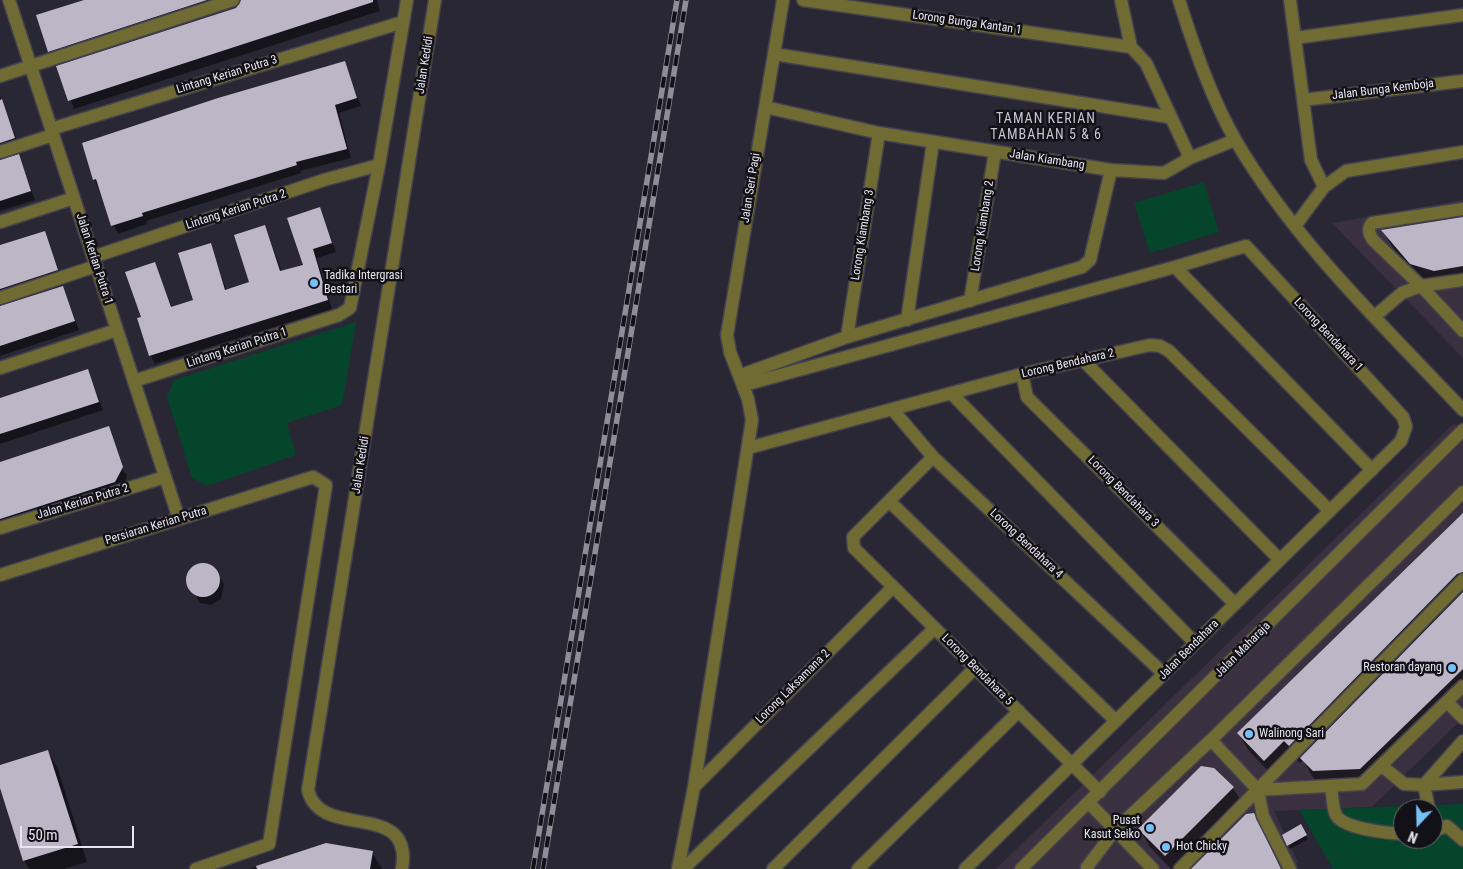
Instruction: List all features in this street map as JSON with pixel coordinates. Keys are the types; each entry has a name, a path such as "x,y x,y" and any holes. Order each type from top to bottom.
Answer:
{"street":[{"path":"0,76 205,4 233,0"},
{"path":"379,165 407,0"},
{"name":"Jalan Kedidi","path":"402,869 404,847 396,834 381,827 327,814 317,808 311,801 308,790 435,0"},
{"name":"Jalan Seri Pagi","path":"678,869 694,787 752,420 742,380 730,352 727,334 782,0"},
{"name":"Lorong Bunga Kantan 1","path":"803,0 1131,47"},
{"path":"1121,0 1131,47 1146,63 1169,117 1190,158"},
{"path":"1179,0 1197,56 1235,140 1295,226 1328,267 1463,410"},
{"path":"1290,0 1311,160 1324,187"},
{"name":"Jalan Kerian Putra 1","path":"6,2 31,66 179,519"},
{"path":"1295,38 1463,15"},
{"name":"Lintang Kerian Putra 3","path":"0,152 52,132 403,22"},
{"path":"774,54 1169,117"},
{"name":"Jalan Bunga Kemboja","path":"1303,100 1463,81"},
{"name":"Jalan Kiambang","path":"765,107 879,133 1111,170 1164,173 1190,158 1235,140"},
{"name":"Lorong Kiambang 3","path":"847,337 879,133"},
{"path":"907,320 934,142"},
{"name":"Lorong Kiambang 2","path":"970,301 995,152"},
{"path":"1295,226 1324,187 1346,171 1463,152"},
{"name":"Lintang Kerian Putra 2","path":"0,298 324,180 379,165"},
{"name":"Lintang Kerian Putra 1","path":"134,381 347,311 353,302 379,165"},
{"path":"742,380 847,337 1082,267 1090,260 1111,170"},
{"path":"0,222 74,198"},
{"path":"1463,209 1372,223 1369,234 1463,331"},
{"name":"Lorong Bendahara 1","path":"1175,267 1246,246 1403,417 1406,427"},
{"path":"742,380 1175,267 1372,470"},
{"path":"1375,316 1402,293 1421,286 1463,280"},
{"path":"0,368 117,330"},
{"name":"Lorong Bendahara 2","path":"748,448 1022,374 1150,345 1160,346 1169,351 1330,511"},
{"path":"1083,360 1280,560"},
{"name":"Lorong Bendahara 3","path":"1022,374 1027,397 1235,604"},
{"path":"952,394 1195,643"},
{"name":"Lorong Bendahara 4","path":"893,410 933,457 1164,674"},
{"name":"Jalan Bendahara","path":"965,869 1402,441 1406,427"},
{"name":"Jalan Maharaja","path":"1021,869 1463,430"},
{"path":"933,457 889,501 1116,721"},
{"name":"Persiaran Kerian Putra","path":"0,575 313,476 326,485 269,844 196,869"},
{"name":"Jalan Kerian Putra 2","path":"0,528 166,477"},
{"path":"1088,869 1086,867 1115,830 1211,740 1463,492"},
{"name":"Lorong Bendahara 5","path":"889,501 853,537 854,548 1100,792"},
{"path":"1180,869 1463,580"},
{"name":"Lorong Laksamana 2","path":"694,787 893,587"},
{"path":"683,869 935,628"},
{"path":"773,869 975,668"},
{"path":"1258,790 1331,788 1362,784 1463,686"},
{"path":"1447,702 1463,718"},
{"path":"858,869 1019,711"},
{"path":"1211,740 1258,790 1264,816 1290,869"},
{"path":"1424,785 1463,741"},
{"path":"1382,766 1398,781 1424,785 1463,782"},
{"path":"1424,785 1427,799"},
{"path":"1331,788 1336,815 1342,821 1380,833 1393,834"},
{"path":"1089,803 1153,869"},
{"path":"1443,823 1463,840"},
{"path":"1443,827 1447,826"}],"shaded area":[{"path":"1463,200 1463,358 1332,223"},
{"path":"1454,423 1463,432 1463,718 1372,807 1274,811 1298,862 1291,869 996,869"}],"green space":[{"path":"1204,182 1219,232 1150,253 1134,203"},
{"path":"356,322 342,405 287,423 296,455 207,486 192,478 167,397 174,380"},
{"path":"1463,804 1463,869 1333,869 1299,810 1393,807 1393,849 1443,849 1443,805"}],"building":[{"path":"84,0 207,0 48,52 36,15"},
{"path":"241,0 373,0 373,2 68,101 56,66 236,8"},
{"path":"345,61 357,98 335,105 347,149 296,162 297,165 142,213 143,216 111,226 96,179 93,180 82,143 218,98"},
{"path":"2,99 15,138 0,143 0,100"},
{"path":"19,154 31,191 0,201 0,160"},
{"path":"320,207 332,243 313,249 328,300 149,356 137,318 141,317 125,272 155,262 171,307 193,300 178,253 211,243 225,290 249,282 234,235 265,225 280,271 303,265 287,218"},
{"path":"1463,217 1463,266 1434,271 1410,264 1381,230"},
{"path":"45,231 58,270 0,289 0,245"},
{"path":"63,286 75,321 0,346 0,306"},
{"path":"88,369 99,402 0,434 0,398"},
{"path":"109,426 123,467 115,482 0,519 0,462"},
{"path":"1463,513 1463,572 1457,574 1289,746 1284,741 1264,761 1237,733"},
{"path":"203,563 210,564 215,568 219,573 219,587 215,592 210,596 203,597 196,596 191,592 187,587 186,580 187,573 191,568 196,564"},
{"path":"1463,592 1463,669 1360,769 1313,771 1300,758"},
{"path":"48,750 78,844 23,861 0,788 0,765"},
{"path":"1201,766 1214,768 1234,787 1165,856 1138,829"},
{"path":"1254,813 1281,869 1191,869 1246,814"},
{"path":"1301,824 1307,835 1287,846 1282,835"},
{"path":"326,843 373,851 370,869 257,869 256,866"}],"railway":[{"path":"533,869 677,0"},
{"path":"543,869 686,0"}],"place":[{"name":"Tadika Intergrasi Bestari","path":"314,283"},
{"name":"Restoran dayang","path":"1452,668"},
{"name":"Walinong Sari","path":"1249,734"},
{"name":"Pusat Kasut Seiko","path":"1150,828"},
{"name":"Hot Chicky","path":"1166,847"}],"district":[{"name":"TAMAN KERIAN TAMBAHAN 5 & 6","path":"1046,128"}]}
